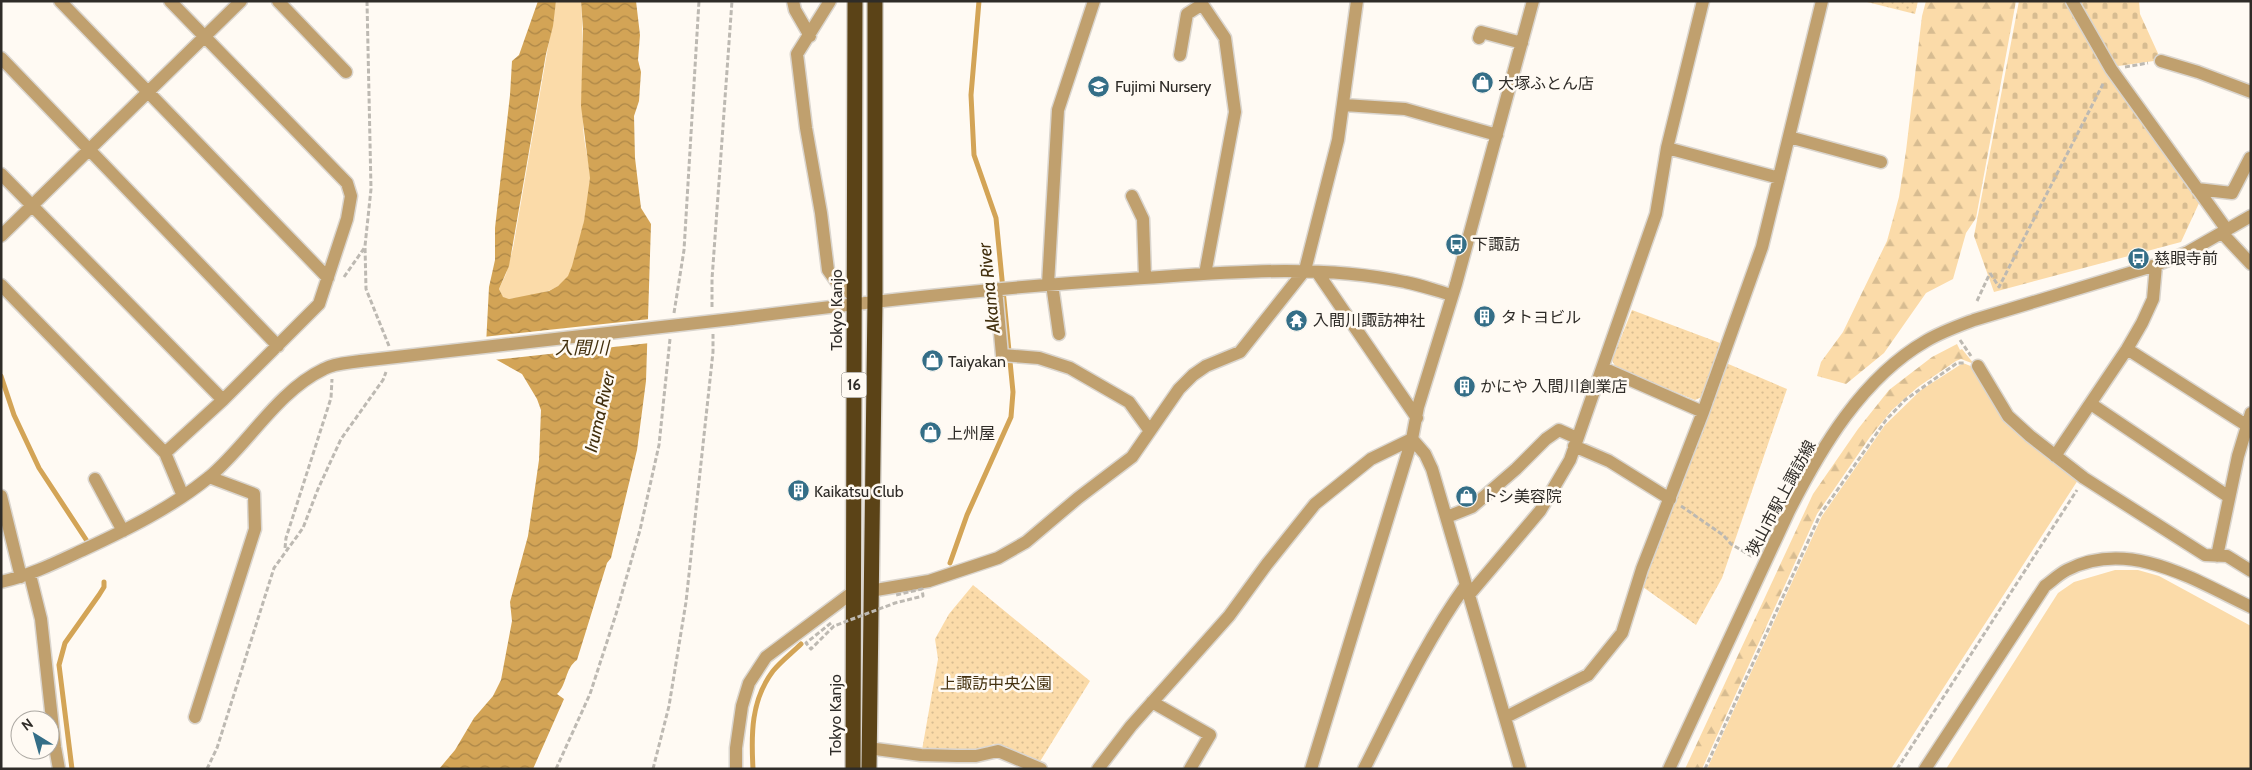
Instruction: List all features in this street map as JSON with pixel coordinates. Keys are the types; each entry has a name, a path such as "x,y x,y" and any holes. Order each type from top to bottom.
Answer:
{"highway":[{"name":"Tokyo Kanjo","path":"853,769 855,1"},
{"name":"Tokyo Kanjo","path":"869,769 875,301 875,1"}],"street":[{"path":"60,1 328,278"},
{"path":"165,453 223,400 319,304 347,219 351,196 347,183 170,1"},
{"path":"1,236 33,207 241,1"},
{"path":"278,1 346,72"},
{"path":"794,1 795,10 810,36"},
{"path":"830,1 810,36 797,54 806,128 821,213 828,270 832,278 855,300"},
{"path":"1059,334 1050,284 1058,110 1094,1"},
{"path":"870,591 929,580 998,558 1026,542 1078,498 1132,457 1179,389 1193,375 1206,366 1240,352 1311,271 1344,105 1357,1"},
{"path":"1311,769 1412,438 1418,407 1452,295 1533,1"},
{"path":"1364,769 1428,643 1444,616 1540,511 1570,460 1656,214 1667,148 1703,1"},
{"path":"1506,718 1588,675 1622,633 1642,569 1703,412 1762,247 1822,1"},
{"path":"2072,1 2110,68 2197,189 2224,232 2251,264"},
{"path":"1180,55 1187,14 1201,3 1225,38 1236,112 1204,274"},
{"path":"1479,38 1481,32 1522,43"},
{"path":"1,58 278,346"},
{"path":"2161,61 2198,72 2251,92"},
{"path":"1344,105 1405,109 1497,135"},
{"path":"1789,137 1881,162"},
{"path":"1667,148 1779,178"},
{"path":"2197,189 2232,193 2250,158"},
{"path":"1,174 223,400"},
{"path":"1132,196 1142,219 1145,278"},
{"name":"狭山市駅上諏訪線","path":"1669,769 1764,564 1810,471 1860,399 1883,375 1925,342 1974,320 2156,265 2188,252 2251,216"},
{"path":"2055,456 2128,349 2153,299 2156,265"},
{"path":"1311,271 1417,418"},
{"path":"1,582 26,576 123,531 184,496 209,477 303,382 335,365 732,319 855,300 875,301 1001,288 1204,274 1311,271 1394,280 1452,295"},
{"path":"1,286 165,453 184,496"},
{"path":"1001,288 1002,355 1039,358 1070,368 1129,402 1150,431"},
{"path":"2128,349 2248,419 2228,497 2216,556"},
{"path":"1978,366 2008,416 2084,478 2205,555 2227,556 2251,571"},
{"path":"1603,368 1703,412"},
{"path":"2091,404 2228,497"},
{"path":"1447,517 1472,506 1516,469 1546,439 1559,430 1670,499"},
{"path":"1412,438 1426,454 1447,517 1520,769"},
{"path":"1098,769 1152,702 1229,616 1272,556 1315,504 1371,459 1412,438"},
{"path":"196,717 255,529 254,494 209,477"},
{"path":"95,479 123,531"},
{"path":"1,496 41,619 59,769"},
{"path":"1925,769 2045,586 2067,570 2092,562 2118,558 2155,563 2251,607"},
{"path":"736,769 736,748 742,706 749,683 766,657 853,592"},
{"path":"1152,702 1210,735 1190,769"},
{"path":"868,748 921,755 957,756 976,756 998,751 1041,769"}],"path":[{"path":"367,1 371,189 365,246 366,289 389,346 388,354"},
{"path":"674,318 684,250 698,1"},
{"path":"712,316 712,279 732,1"},
{"path":"1977,301 1990,272 1999,287 2110,68 2161,61"},
{"path":"653,769 669,706 686,602 713,352 713,325"},
{"path":"556,769 590,694 616,614 640,530 658,444 671,338"},
{"path":"1960,340 1978,366"},
{"path":"1705,769 1820,515 1873,436 1905,400 1957,363 1962,361 1978,366"},
{"path":"207,769 218,748 274,568 285,550 303,528 318,489 341,439 383,380 388,369"},
{"path":"285,550 286,538 331,398 332,379"},
{"path":"1898,769 2084,478"},
{"path":"1670,499 1723,535 1730,544 1764,564"},
{"path":"831,622 806,643 811,649 834,626 895,603 924,596 922,589 896,595"}],"green space":[{"path":"556,1 581,1 583,130 590,176 586,212 572,269 563,283 549,291 525,297 503,298 499,289 506,274 513,248"},
{"path":"1863,1 1918,1 1915,14"},
{"path":"1926,1 2016,1 1976,218 1966,233 1953,279 1926,293 1884,353 1846,384 1817,376 1821,362 1843,332 1887,241 1899,197 1922,16"},
{"path":"2019,1 2070,1 2200,201 2181,242 1994,292 1974,236"},
{"path":"2074,1 2139,1 2140,14 2161,60 2111,67"},
{"path":"1632,310 1720,343 1702,397 1695,400 1616,368 1612,360"},
{"path":"1957,344 1960,350 1962,349 1974,364 1961,359 1956,361 1918,387 1892,410 1870,437 1817,514 1702,769 1685,769 1813,494 1858,429 1889,390 1932,357"},
{"path":"1726,363 1787,389 1722,578 1696,625 1643,587"},
{"path":"1963,363 1973,367 2004,420 2047,458 2078,480 1891,769 1707,769 1822,516 1885,425 1921,390"},
{"path":"2115,570 2138,570 2159,576 2251,626 2251,769 1946,769 2058,593 2074,582"},
{"name":"上諏訪中央公園","path":"973,585 1090,681 1039,763 994,744 973,752 922,750 938,659 935,639 949,614"}],"water":[{"name":"入間川","path":"538,1 556,1 553,26 546,54 509,266 499,289 503,297 509,299 549,291 558,286 568,276 584,221 590,178 581,106 583,29 581,1 636,1 640,35 638,60 641,72 639,101 634,116 635,158 641,208 651,224 646,381 637,450 611,558 607,563 577,660 570,667 563,686 557,694 564,699 533,769 439,769 455,750 474,718 493,696 501,680 512,621 510,602 528,536 539,460 541,410 537,399 522,374 497,360 488,351 486,345 489,287 495,260 495,228 512,61 519,55"}],"pier":[{"path":"650,319 650,343 493,360 486,353 483,345 483,337"}],"waterway":[{"name":"Akama River","path":"950,563 967,515 1011,417 1013,392 996,218 974,155 971,95 979,1"},
{"path":"1,376 14,415 39,468 87,541"},
{"path":"72,769 59,665 65,643 99,595 104,587 104,582"},
{"path":"753,769 752,743 754,718 760,694 773,671 801,644"}],"place":[{"name":"大塚ふとん店","path":"1482,83"},
{"name":"Fujimi Nursery","path":"1099,86"},
{"name":"下諏訪","path":"1456,244"},
{"name":"慈眼寺前","path":"2138,258"},
{"name":"タトヨビル","path":"1485,317"},
{"name":"入間川諏訪神社","path":"1297,320"},
{"name":"Taiyakan","path":"932,361"},
{"name":"かにや 入間川創業店","path":"1464,386"},
{"name":"上州屋","path":"931,433"},
{"name":"Kaikatsu Club","path":"798,491"},
{"name":"トシ美容院","path":"1466,496"}],"water label":[{"name":"Iruma River","path":"600,412"}]}
